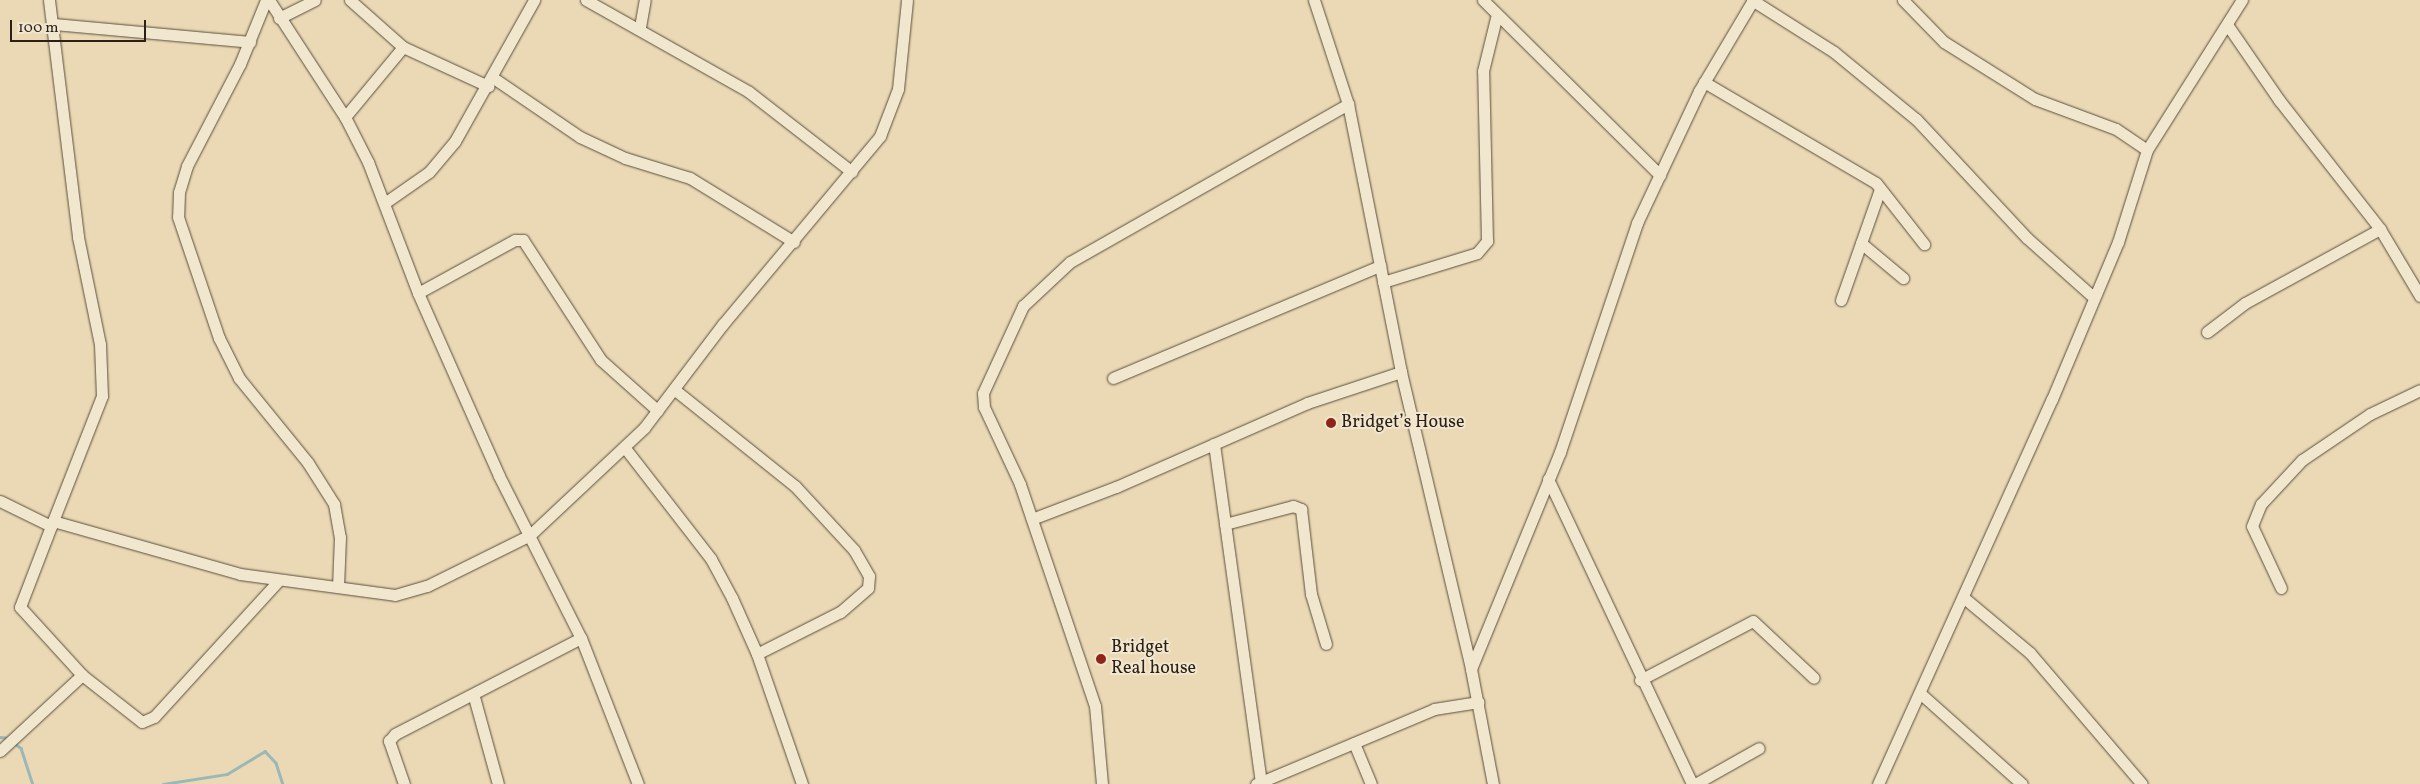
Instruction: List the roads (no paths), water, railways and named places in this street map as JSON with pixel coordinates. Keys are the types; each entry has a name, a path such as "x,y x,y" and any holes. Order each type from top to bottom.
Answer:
{"street":[{"path":"49,0 54,24 78,237 100,344 102,396 20,607 82,675 147,722 279,580"},
{"path":"268,0 345,117 386,202 418,293 530,535 581,638 638,784"},
{"path":"268,0 250,42 187,166 179,192 178,217 219,338 239,378 308,463 334,504 340,538 338,587"},
{"path":"279,18 315,0"},
{"path":"350,0 403,47 490,82 580,137 626,158 690,178 794,242"},
{"path":"386,202 429,172 455,141 490,82 534,0"},
{"path":"586,0 640,27 749,92 852,172"},
{"path":"640,27 645,0"},
{"path":"0,501 52,524 240,574 395,595 427,586 530,535 625,448 658,411 852,172 890,116 898,88 907,0"},
{"path":"1314,0 1348,104 1401,372 1471,669 1493,784"},
{"path":"1483,0 1496,18 1660,174"},
{"path":"1471,669 1548,479 1637,223 1704,82 1753,0 1834,52 1916,119 2027,238 2092,296"},
{"path":"1903,0 1944,42 2027,94 2116,129 2147,150"},
{"path":"1878,784 1921,694 1963,597 1982,545 2052,399 2092,296 2118,242 2147,150 2228,26 2242,0"},
{"path":"1383,282 1477,253 1487,241 1483,71 1496,18"},
{"path":"54,24 250,42"},
{"path":"2228,26 2279,100 2380,229 2420,296"},
{"path":"345,117 403,47"},
{"path":"1704,82 1880,189 1924,244"},
{"path":"1102,784 1095,706 1032,519 982,399 1023,306 1070,262 1348,104"},
{"path":"1841,300 1880,189"},
{"path":"2207,332 2245,303 2380,229"},
{"path":"418,293 515,240 523,240 601,360 658,411"},
{"path":"1861,243 1903,278"},
{"path":"1113,378 1380,266"},
{"path":"1032,519 1214,444 1307,403 1401,372"},
{"path":"675,390 795,486 854,550 869,576 868,588 846,608 757,654"},
{"path":"2282,588 2252,526 2261,504 2302,460 2370,414 2420,390"},
{"path":"1214,444 1258,783 1434,708 1478,702"},
{"path":"625,448 711,559 757,654 802,784"},
{"path":"1548,479 1591,562 1640,680 1694,784 1759,748"},
{"path":"1225,524 1293,506 1301,509 1312,594 1326,644"},
{"path":"1963,597 2030,653 2142,784"},
{"path":"1640,680 1753,621 1814,678"},
{"path":"404,784 389,741 581,638"},
{"path":"0,751 82,675"},
{"path":"1921,694 2022,784"},
{"path":"474,697 498,784"},
{"path":"1354,742 1371,784"}],"waterway":[{"path":"0,737 8,738"},
{"path":"14,743 21,748 33,784"},
{"path":"163,784 227,774 265,751 276,763 283,784"}],"place":[{"name":"Bridget’s House","path":"1331,423"},
{"name":"Bridget Real house","path":"1101,659"}]}
